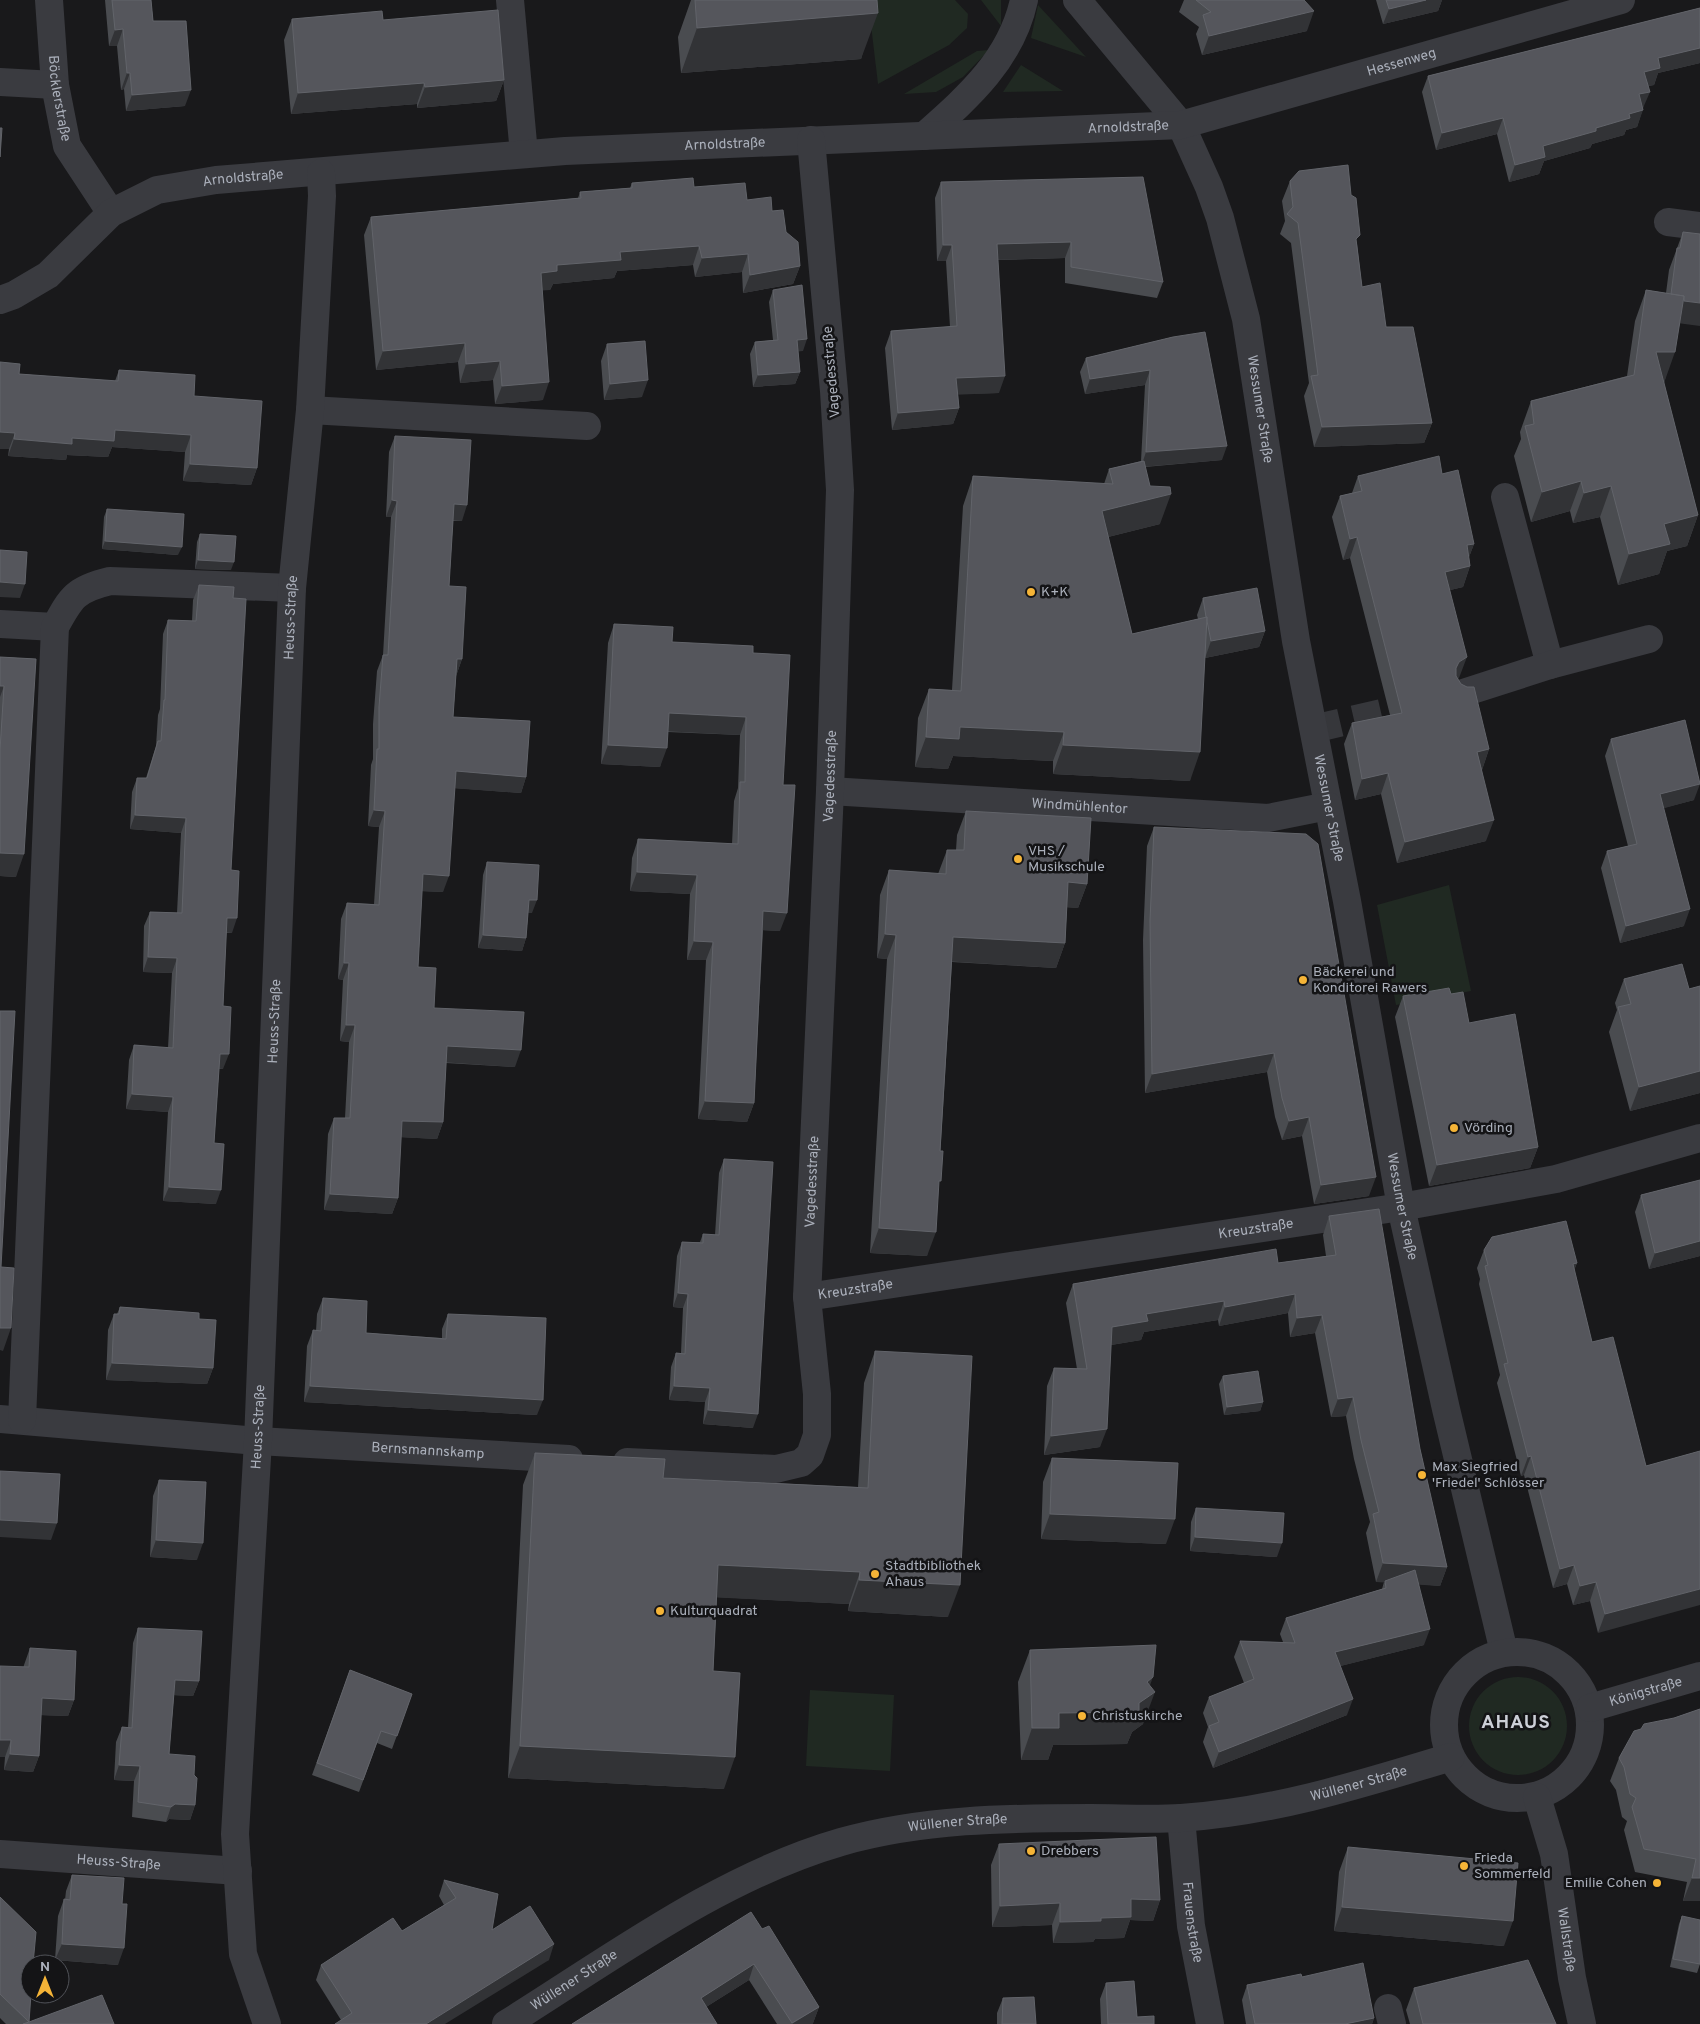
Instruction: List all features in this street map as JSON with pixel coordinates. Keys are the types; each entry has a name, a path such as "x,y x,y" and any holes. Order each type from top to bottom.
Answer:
{"street":[{"name":"Böcklerstraße","path":"49,0 55,85 67,146 111,213"},
{"path":"510,0 524,154"},
{"path":"924,136 961,103 992,69 1014,36 1024,0"},
{"name":"Wessumer Straße","path":"1078,0 1181,125 1209,187 1220,218 1246,319 1296,641 1356,954 1401,1207 1446,1409 1504,1652"},
{"name":"Hessenweg","path":"1181,125 1621,0"},
{"path":"0,82 55,85"},
{"name":"Arnoldstraße","path":"0,300 14,295 48,274 111,213 157,190 216,180 321,173 524,154 1181,125"},
{"name":"Vagedesstraße","path":"811,140 834,382 840,490 830,791 807,1296 818,1414"},
{"name":"Heuss-Straße","path":"267,2024 243,1954 235,1834 258,1441 292,588 310,410 322,196 321,173"},
{"path":"1668,222 1700,226"},
{"path":"310,410 587,426"},
{"path":"1505,497 1550,665"},
{"path":"11,1419 55,627 68,602 87,586 110,581 292,588"},
{"path":"0,624 55,627"},
{"path":"1463,693 1550,665 1650,639"},
{"name":"Windmühlentor","path":"830,791 1268,818 1328,806"},
{"name":"Kreuzstraße","path":"807,1296 1401,1207 1556,1179 1700,1138"},
{"name":"Bernsmannskamp","path":"11,1419 258,1441 599,1461 776,1469 801,1463 810,1455 817,1435 818,1414"},
{"path":"1504,1652 1532,1653 1558,1663 1578,1682 1590,1708 1591,1730 1586,1753 1575,1772 1558,1787 1537,1797 1512,1799 1487,1793 1466,1778 1450,1757 1444,1736 1444,1713 1451,1692 1464,1673 1482,1660 1504,1652"},
{"name":"Königstraße","path":"1590,1708 1700,1676"},
{"name":"Wüllener Straße","path":"506,2024 713,1896 804,1854 836,1844 879,1834 955,1823 1037,1818 1181,1818 1242,1812 1350,1788 1450,1757"},
{"name":"Wallstraße","path":"1537,1797 1554,1854 1572,1978 1582,2024"},
{"name":"Frauenstraße","path":"1181,1818 1191,1926 1210,2024"},
{"name":"Heuss-Straße","path":"0,1854 238,1871"}],"shaded area":[{"path":"868,0 955,0 968,14 967,28 949,45 878,84"},
{"path":"981,0 1001,0 1001,26"},
{"path":"1038,5 1086,57 1031,38"},
{"path":"989,50 963,77 936,92 904,94 977,51"},
{"path":"1021,65 1063,91 1003,92"},
{"path":"1449,885 1471,991 1396,1005 1377,905"},
{"path":"1518,1677 1528,1678 1545,1685 1559,1699 1566,1716 1566,1736 1559,1753 1545,1767 1528,1774 1518,1775 1508,1774 1491,1767 1477,1753 1470,1736 1469,1726 1470,1716 1477,1699 1491,1685 1508,1678"},
{"path":"810,1690 894,1695 890,1771 806,1766"}],"building":[{"path":"112,0 151,0 153,21 186,21 191,90 132,95 130,73 127,73 123,29 115,30"},
{"path":"695,0 877,0 878,13 697,28"},
{"path":"1196,0 1304,0 1314,11 1209,36 1203,15 1211,12"},
{"path":"1386,0 1426,0 1389,9"},
{"path":"1700,8 1700,48 1658,58 1660,68 1644,72 1650,92 1639,94 1643,110 1629,114 1630,118 1596,128 1596,131 1543,146 1545,157 1515,165 1503,118 1442,133 1428,76"},
{"path":"498,10 504,80 425,87 424,83 298,93 292,19 382,11 383,20"},
{"path":"0,128 2,128 0,157"},
{"path":"1348,165 1351,195 1356,198 1360,235 1356,239 1362,287 1380,283 1386,327 1413,327 1432,423 1322,427 1311,376 1318,375 1298,223 1287,214 1293,207 1290,181 1299,171"},
{"path":"1143,177 1163,282 1071,267 1071,242 997,244 1005,376 956,378 959,408 898,413 891,331 957,326 952,245 943,245 941,182"},
{"path":"693,178 694,187 745,183 747,200 771,197 772,211 783,210 786,232 798,242 800,266 750,275 748,254 702,258 699,246 620,252 621,260 557,265 557,271 541,273 549,382 502,386 500,361 466,364 465,343 383,351 371,217 581,198 580,192 632,188 632,183"},
{"path":"1683,232 1700,234 1700,303 1684,301 1684,296 1671,294 1677,248 1680,248"},
{"path":"802,285 807,339 797,340 800,372 758,375 755,342 778,340 773,290"},
{"path":"1646,290 1684,296 1675,352 1656,352 1698,515 1664,524 1670,544 1629,554 1611,486 1584,493 1581,481 1542,492 1525,426 1534,424 1531,401 1634,375"},
{"path":"1205,332 1227,446 1146,452 1150,370 1090,379 1086,358 1173,337"},
{"path":"645,341 648,380 610,384 607,344"},
{"path":"0,362 20,364 19,374 118,381 119,370 195,375 194,396 262,401 257,468 190,464 191,435 115,430 114,441 72,438 72,444 14,439 15,433 0,432"},
{"path":"395,436 471,440 467,505 454,504 449,586 466,587 462,659 457,659 453,717 530,721 526,777 456,771 449,876 423,874 418,967 436,968 434,1008 524,1012 521,1050 447,1046 443,1122 402,1121 398,1198 330,1194 334,1118 350,1118 355,1025 346,1025 349,963 344,963 347,903 379,905 385,811 374,810 377,749 379,749 379,707 383,655 388,655 397,501 392,500"},
{"path":"1439,456 1442,474 1458,470 1474,544 1467,545 1470,566 1445,572 1467,657 1459,662 1456,668 1456,676 1461,684 1467,687 1474,687 1489,749 1477,752 1494,820 1405,842 1388,773 1362,779 1352,723 1402,713 1357,537 1350,539 1340,496 1362,491 1358,476"},
{"name":"K+K","path":"1144,461 1150,486 1170,487 1171,494 1102,511 1132,634 1207,617 1200,752 1063,745 1064,732 960,727 959,739 926,737 929,689 961,691 973,476 1113,484 1109,469"},
{"path":"107,509 184,514 182,547 105,541"},
{"path":"200,534 236,536 234,562 198,560"},
{"path":"0,550 27,552 25,584 0,582"},
{"path":"199,585 234,587 233,598 246,599 231,870 239,871 237,918 227,918 223,1006 231,1007 229,1054 220,1054 214,1143 224,1144 221,1190 169,1187 173,1097 132,1094 134,1045 173,1048 177,958 148,957 150,912 182,913 186,818 135,815 137,778 147,778 158,741 161,741 165,700 168,620 196,621"},
{"path":"1257,588 1265,631 1211,641 1203,598"},
{"path":"614,624 673,627 672,642 753,646 753,653 790,655 783,785 795,785 787,913 763,911 754,1103 705,1101 713,942 694,941 697,875 637,872 638,839 738,844 740,782 745,782 746,717 669,713 667,748 608,745"},
{"path":"0,657 36,659 24,854 0,853 0,750 4,686 0,686"},
{"path":"1685,720 1700,784 1660,794 1690,909 1626,926 1607,851 1637,844 1611,739"},
{"path":"966,811 1091,818 1087,884 1068,882 1065,943 953,937 940,1151 943,1151 936,1232 879,1228 896,935 885,934 889,870 946,874 947,850 964,850"},
{"path":"1154,827 1306,834 1318,844 1376,1177 1321,1185 1309,1117 1289,1121 1282,1098 1274,1053 1152,1074 1150,921"},
{"path":"487,862 539,865 537,900 529,900 526,938 483,935"},
{"path":"1682,964 1689,989 1700,986 1700,1071 1639,1087 1618,1007 1631,1004 1624,979"},
{"path":"1449,988 1451,994 1463,992 1469,1023 1515,1014 1538,1147 1437,1165 1403,996"},
{"path":"0,1011 15,1011 1,1267 14,1268 11,1328 0,1328"},
{"path":"724,1159 773,1162 758,1414 708,1410 710,1388 674,1386 676,1353 685,1354 688,1294 678,1293 682,1242 703,1243 703,1234 719,1235"},
{"path":"1700,1180 1700,1241 1655,1253 1641,1195"},
{"path":"1379,1209 1420,1449 1447,1567 1383,1563 1373,1514 1379,1512 1361,1440 1353,1397 1338,1399 1322,1315 1297,1318 1295,1294 1225,1307 1224,1301 1146,1314 1148,1321 1112,1327 1107,1429 1051,1436 1054,1368 1087,1369 1073,1284 1276,1249 1278,1263 1336,1255 1329,1216"},
{"path":"1566,1221 1577,1263 1573,1264 1592,1342 1613,1337 1646,1466 1700,1451 1700,1589 1605,1614 1596,1582 1580,1586 1574,1565 1560,1569 1531,1456 1528,1457 1504,1364 1508,1363 1485,1266 1488,1265 1484,1250 1492,1237"},
{"path":"323,1298 367,1301 366,1333 446,1339 448,1314 546,1318 543,1400 310,1386 313,1330 321,1331"},
{"path":"120,1307 199,1313 199,1319 216,1320 213,1368 112,1363 114,1314 119,1314"},
{"path":"875,1351 972,1356 960,1585 859,1580 860,1572 718,1565 713,1671 740,1673 735,1757 520,1746 535,1453 665,1459 663,1478 868,1488"},
{"path":"1258,1371 1263,1402 1227,1407 1223,1376"},
{"path":"1052,1458 1178,1463 1175,1519 1050,1514"},
{"path":"0,1471 60,1474 57,1523 0,1520"},
{"path":"159,1480 206,1482 203,1543 156,1540"},
{"path":"1196,1508 1284,1513 1282,1543 1195,1537"},
{"path":"1415,1570 1430,1629 1335,1652 1353,1699 1219,1752 1209,1726 1219,1722 1209,1697 1254,1679 1240,1641 1295,1643 1286,1618 1386,1588 1385,1581"},
{"path":"138,1628 202,1631 199,1681 175,1680 169,1754 195,1756 194,1775 197,1778 195,1805 175,1804 171,1807 138,1802 140,1766 119,1765 122,1727 132,1728"},
{"path":"1156,1645 1153,1677 1147,1682 1155,1692 1139,1703 1139,1712 1059,1713 1059,1728 1032,1728 1030,1650"},
{"path":"30,1648 76,1651 74,1700 42,1698 39,1756 10,1754 11,1740 0,1740 0,1666 29,1667"},
{"path":"350,1670 412,1694 397,1736 381,1731 363,1780 317,1763"},
{"path":"1700,1709 1700,1878 1692,1878 1696,1859 1644,1849 1632,1807 1636,1798 1630,1794 1624,1767 1619,1758 1634,1731 1641,1729 1644,1724 1674,1718"},
{"path":"1156,1837 1160,1900 1131,1899 1131,1917 1101,1918 1101,1921 1060,1922 1060,1903 1000,1906 999,1844"},
{"path":"1348,1847 1518,1863 1513,1921 1342,1907"},
{"path":"72,1875 124,1878 122,1904 127,1904 124,1948 62,1944 64,1899 70,1900"},
{"path":"444,1880 498,1894 492,1930 530,1906 554,1944 426,2024 335,2024 352,2013 321,1965 393,1918 402,1931 456,1898"},
{"path":"0,1897 36,1932 34,1954 20,1954 20,2004 30,2004 29,2022 0,1994"},
{"path":"751,1912 762,1929 769,1926 819,2007 792,2023 754,1964 701,1998 717,2024 572,2024"},
{"path":"1682,1916 1700,1920 1700,1964 1673,1959"},
{"path":"1528,1960 1556,2024 1423,2024 1414,1988"},
{"path":"1363,1963 1374,2018 1345,2024 1255,2024 1247,1985 1301,1974 1302,1977"},
{"path":"1134,1981 1137,2017 1154,2016 1154,2024 1108,2024 1106,1983"},
{"path":"102,1995 114,2024 23,2024"},
{"path":"1034,1997 1036,2024 1002,2024 1003,1998"}],"tunnel":[{"path":"1313,729 1425,703"}],"place":[{"name":"K+K","path":"1031,592"},
{"name":"VHS / Musikschule","path":"1018,859"},
{"name":"Bäckerei und Konditorei Rawers","path":"1303,980"},
{"name":"Vörding","path":"1454,1128"},
{"name":"Max Siegfried 'Friedel' Schlösser","path":"1422,1475"},
{"name":"Stadtbibliothek Ahaus","path":"875,1574"},
{"name":"Kulturquadrat","path":"660,1611"},
{"name":"Christuskirche","path":"1082,1716"},
{"name":"Drebbers","path":"1031,1851"},
{"name":"Frieda Sommerfeld","path":"1464,1866"},
{"name":"Emilie Cohen","path":"1657,1883"}],"district":[{"name":"AHAUS","path":"1516,1723"}]}
